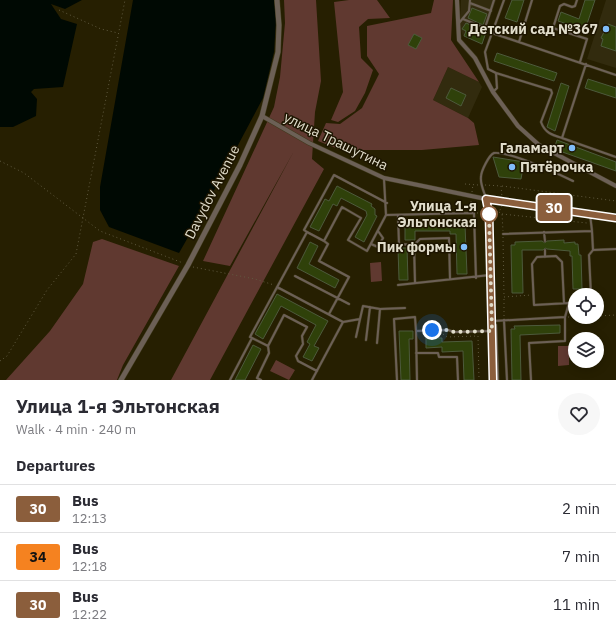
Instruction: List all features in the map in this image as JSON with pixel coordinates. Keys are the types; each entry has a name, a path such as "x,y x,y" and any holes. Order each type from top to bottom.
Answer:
{"street":[{"name":"Davydov Avenue","path":"121,380 188,265 240,165 262,116 278,52 279,26 277,0"},
{"path":"457,0 460,40 475,58 493,92 518,126 539,145 616,186"},
{"name":"улица Трашутина","path":"262,116 308,143 384,178 486,199 616,218"},
{"path":"486,199 489,212 494,380"}],"lane":[{"path":"463,19 485,28 494,0"},
{"path":"504,0 485,52 488,68 496,74 550,90 552,93 541,122 543,129 552,136 562,138 616,157"},
{"path":"519,42 532,0"},
{"path":"577,0 575,6 572,7 564,4 560,6 553,28 587,39 580,62"},
{"path":"458,24 469,11 470,2 491,11"},
{"path":"492,33 616,75"},
{"path":"562,138 586,64"},
{"path":"493,92 497,88 496,74"},
{"path":"486,199 481,176 489,156 494,153 512,157 551,170 573,181"},
{"path":"329,314 349,277 319,261 328,244 304,230 334,175 387,202"},
{"path":"324,241 342,208 361,218 348,240 367,251 386,215 387,202 384,178"},
{"path":"386,215 474,214 476,278"},
{"path":"590,214 593,250 590,255 591,288"},
{"path":"398,215 400,244 414,245"},
{"path":"371,244 378,247 383,238 378,231"},
{"path":"503,234 592,231"},
{"path":"230,380 252,338 250,337 307,232"},
{"path":"544,232 545,241"},
{"path":"415,282 414,245 420,239 449,238 450,279"},
{"path":"593,250 616,249"},
{"path":"545,250 545,257"},
{"path":"564,304 562,262 556,256 537,257 532,264 534,304 564,304 568,304"},
{"path":"398,285 414,284 415,282 476,278 490,275"},
{"path":"294,276 349,304"},
{"path":"277,286 343,322 360,319"},
{"path":"356,337 363,306 380,309 405,308"},
{"path":"366,340 370,307"},
{"path":"531,380 529,343 565,341 568,308"},
{"path":"377,343 380,309"},
{"path":"261,380 257,378 269,353 268,346 284,315 306,327 302,336 303,344 296,356 298,360 317,370"},
{"path":"396,380 394,319 415,317 417,380"},
{"path":"492,321 566,317"},
{"path":"504,320 506,380"},
{"path":"312,380 343,322"},
{"path":"496,325 498,380"},
{"path":"416,331 492,331"},
{"path":"252,338 268,346"},
{"path":"416,353 438,353 439,357 457,357 458,380"}],"path":[{"path":"0,361 7,356 47,290 76,254 126,0"},
{"path":"59,10 101,29 119,33"},
{"path":"0,161 24,173 82,219 100,231 188,265 255,279 277,286"},
{"path":"501,186 616,201"},
{"path":"499,212 502,214 591,224"},
{"path":"502,214 504,320"},
{"path":"504,297 534,295"},
{"path":"604,316 616,315"},
{"path":"441,333 447,337 478,336 479,380"}],"shaded area":[{"path":"0,0 82,0 65,9 51,4 61,19 77,24 63,87 34,89 31,92 37,99 36,116 13,127 0,127"},
{"path":"133,0 274,0 276,19 274,52 263,98 179,253 109,227 100,210 100,187"},
{"path":"284,0 316,0 321,81 315,112 312,159 324,169 210,380 171,380 294,151 230,266 203,261 274,107 280,77 285,23"},
{"path":"349,0 377,0 390,18 368,19 359,27 361,58 373,70 365,93 355,111 338,122 331,120 343,92 334,2"},
{"path":"434,0 453,0 451,40 479,82 448,67 433,100 468,118 474,123 479,145 422,150 341,150 318,141 326,123 340,124 362,108 379,74 367,56 367,26 431,13"},
{"path":"461,0 496,0 481,43 463,36 460,28"},
{"name":"Детский сад №367","path":"606,0 616,0 616,68 587,59"},
{"path":"448,67 479,82 482,87 468,118 433,100"},
{"path":"102,239 179,266 123,365 117,380 6,380 50,331 83,284 93,242"},
{"path":"381,262 382,281 371,282 370,263"},
{"path":"558,346 568,346 568,365 558,366"},
{"path":"276,360 295,370 289,380 270,371"}],"building":[{"path":"512,0 524,0 517,22 505,18"},
{"path":"585,0 595,0 585,30 558,21 561,12 579,19"},
{"path":"472,8 487,14 483,25 468,18"},
{"path":"466,23 486,32 482,44 464,36 466,31 462,29"},
{"path":"608,24 616,27 616,51 601,46 603,39 601,38"},
{"path":"414,34 422,38 416,49 408,45"},
{"path":"497,53 557,73 554,81 494,61"},
{"path":"588,79 616,88 616,98 585,88"},
{"path":"561,83 569,86 555,131 547,127"},
{"path":"451,88 466,95 461,106 446,98"},
{"path":"557,140 616,162 616,171 554,149"},
{"path":"493,157 524,162 521,179 499,177"},
{"path":"337,186 372,204 371,206 375,209 375,215 377,216 364,242 355,237 367,215 366,211 341,198 337,206 333,204 319,231 310,227 325,199 329,201"},
{"path":"450,221 450,225 465,225 467,274 457,274 456,234 450,234 450,231 415,231 415,240 405,240 405,222"},
{"path":"564,240 564,243 575,242 575,244 578,244 579,255 581,255 582,288 573,288 572,256 570,256 570,251 545,248 543,250 522,250 523,293 512,293 511,245 515,245 515,242 542,241 545,243 547,241"},
{"path":"310,242 318,246 309,264 339,280 335,288 297,268"},
{"path":"398,248 407,248 408,280 399,280"},
{"path":"277,294 328,321 314,346 319,348 312,361 303,357 310,344 307,342 316,325 281,306 263,339 255,334"},
{"path":"560,325 560,333 520,335 521,380 512,380 511,329 515,329 514,326"},
{"path":"399,331 413,331 413,339 409,339 410,380 401,380"},
{"path":"426,338 442,338 442,342 472,341 474,380 464,380 463,351 442,352 442,347 426,348"},
{"path":"253,345 261,349 245,380 235,380"}],"bus line":[{"name":"30","path":"493,380 489,212 486,199 516,202 616,218"}],"place":[{"name":"Детский сад №367","path":"606,29"},
{"name":"Галамарт","path":"572,148"},
{"name":"Пятёрочка","path":"512,167"},
{"name":"Улица 1-я Эльтонская","path":"489,214"},
{"name":"Пик формы","path":"464,247"}],"route":[{"path":"432,330 448,330 454,332 492,331 489,214"}]}
